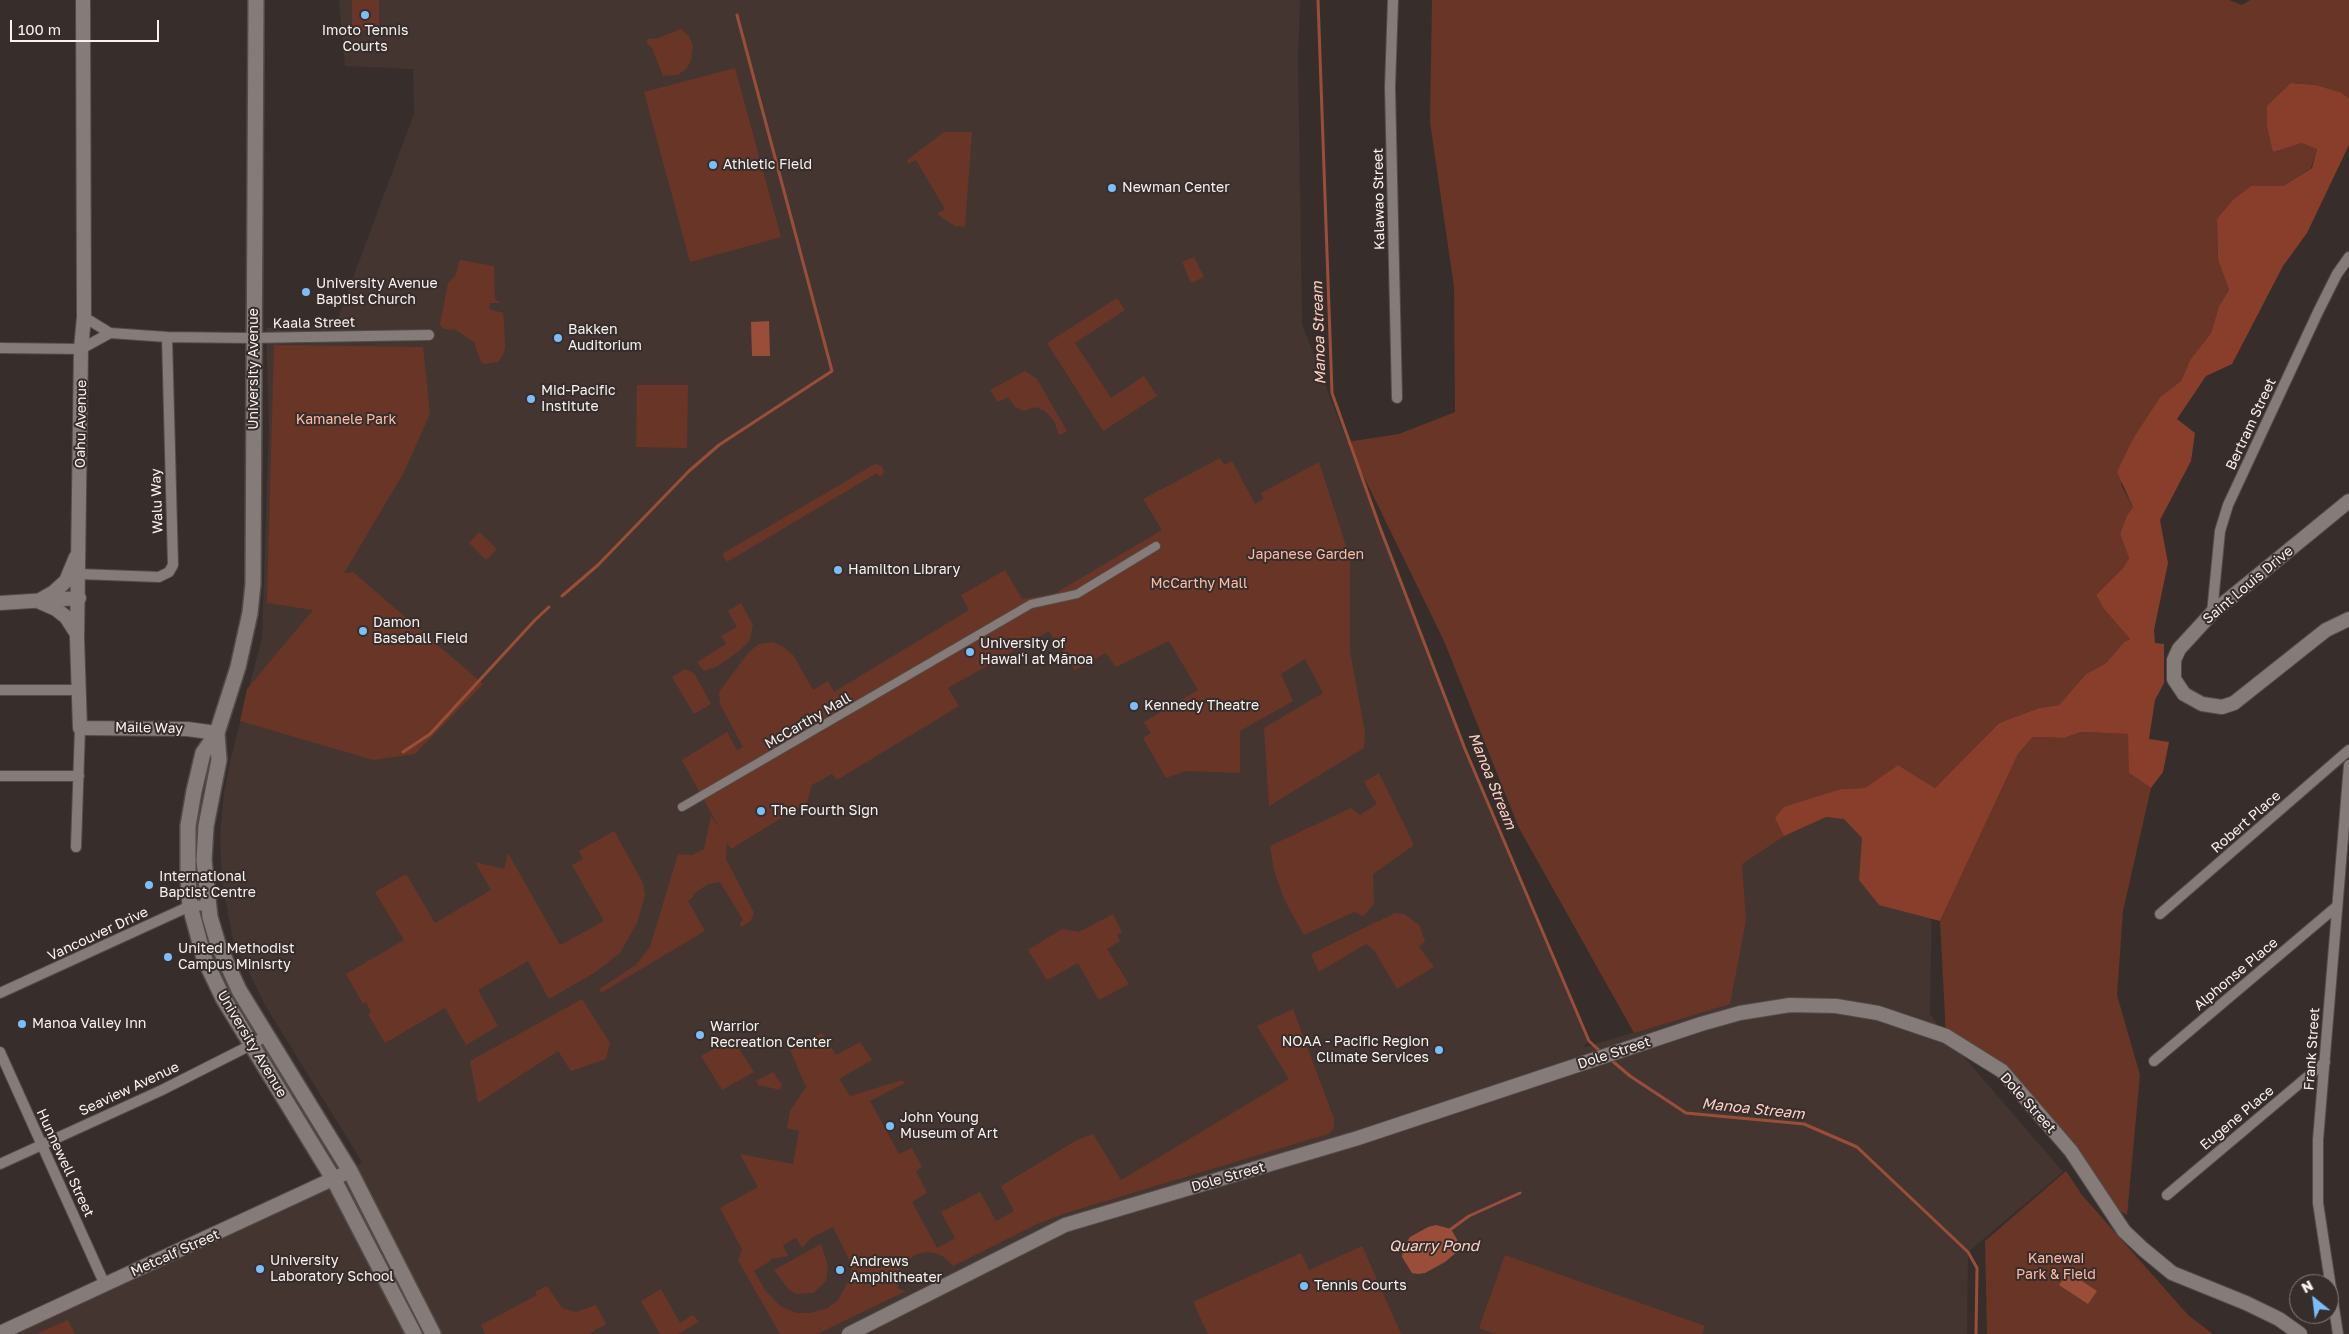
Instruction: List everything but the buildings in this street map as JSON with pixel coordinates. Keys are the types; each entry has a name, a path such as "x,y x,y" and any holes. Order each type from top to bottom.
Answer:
{"main road":[{"name":"University Avenue","path":"256,0 253,578 250,614 238,667 217,733 203,754 188,826 190,906 204,958 223,998 334,1180 414,1334"},
{"name":"University Avenue","path":"217,733 219,760 206,826 204,851 208,905 218,944 240,990 350,1171 434,1334"}],"street":[{"name":"Oahu Avenue","path":"76,847 80,728 78,638 81,349 84,316 83,0"},
{"name":"Kalawao Street","path":"1393,0 1390,87 1397,398"},
{"name":"Bertram Street","path":"2212,613 2220,531 2228,505 2318,312 2337,274 2349,257"},
{"name":"Kaala Street","path":"84,316 110,333 168,338 429,335"},
{"path":"0,348 81,349 110,333"},
{"name":"Walu Way","path":"79,574 159,577 169,572 173,565 168,338"},
{"name":"Saint Louis Drive","path":"2349,501 2212,613 2182,644 2174,660 2174,673 2178,688 2184,694 2202,704 2216,707 2228,705 2239,700 2326,630 2349,619"},
{"path":"2328,519 2349,510"},
{"path":"37,602 54,592 66,581 74,567 79,546"},
{"name":"McCarthy Mall","path":"682,807 1031,604 1076,594 1156,546"},
{"path":"0,602 37,602 79,598"},
{"path":"37,602 56,609 66,617 74,627 78,638"},
{"path":"0,690 79,690"},
{"name":"Maile Way","path":"80,728 187,728 217,733"},
{"name":"Robert Place","path":"2160,914 2349,750"},
{"name":"Frank Street","path":"2338,1334 2318,1203 2318,1140 2349,765"},
{"path":"0,776 78,776"},
{"name":"Vancouver Drive","path":"0,993 190,906 208,905"},
{"name":"Alphonse Place","path":"2154,1061 2336,907"},
{"name":"Dole Street","path":"849,1334 1065,1225 1358,1138 1648,1041 1740,1013 1790,1005 1836,1006 1878,1013 1946,1036 2002,1071 2071,1151 2124,1231 2143,1249 2172,1273 2246,1302 2279,1319 2300,1334"},
{"name":"Seaview Avenue","path":"0,1164 162,1090 251,1045 267,1034"},
{"name":"Hunnewell Street","path":"1,1059 42,1145 104,1286"},
{"name":"Eugene Place","path":"2167,1195 2325,1062"},
{"name":"Metcalf Street","path":"0,1333 350,1171"}],"shaded area":[{"name":"University of Hawaiʻi at Mānoa","path":"339,0 1300,0 1298,58 1302,324 1465,749 1589,1041 1582,1048 1652,1027 1756,800 1933,825 1930,1014 1946,1036 2063,1172 1968,1252 1967,1334 0,1334 350,1171 362,1162 265,1005 233,940 222,881 220,837 224,793 231,758 262,637 269,426 266,328 335,326 414,114 413,69 345,66"},
{"path":"2291,83 2316,85 2340,92 2349,98 2349,145 2307,233 2283,266 2232,364 2206,376 2177,419 2195,433 2191,461 2160,520 2168,563 2154,630 2155,643 2164,644 2164,683 2155,700 2149,739 2169,742 2163,772 2151,788 2129,773 2128,734 2081,732 2064,738 2033,737 2018,754 1940,921 1879,905 1859,880 1862,838 1844,819 1826,817 1784,836 1775,818 1784,807 1841,789 1865,788 1898,765 1935,788 1999,723 2039,708 2059,705 2086,674 2106,663 2124,642 2130,639 2104,609 2096,595 2123,568 2129,558 2120,534 2127,515 2133,507 2117,472 2134,437 2160,397 2181,381 2190,360 2211,333 2219,306 2229,290 2218,260 2217,219 2233,200 2251,186 2283,186 2312,168 2317,149 2301,143 2273,152 2267,126 2267,106"}],"green space":[{"name":"Imoto Tennis Courts","path":"352,0 379,0 379,30 352,30"},
{"path":"1432,0 2229,0 2242,5 2250,0 2349,0 2349,98 2340,92 2316,85 2292,83 2301,143 2317,149 2311,168 2283,186 2251,186 2217,219 2218,260 2229,290 2219,306 2211,333 2190,360 2181,381 2160,397 2134,437 2121,485 2133,507 2127,515 2120,534 2129,558 2123,568 2096,595 2104,609 2130,639 2124,642 2106,663 2086,674 2059,705 2039,708 1999,723 1935,788 1898,765 1865,788 1841,789 1775,818 1784,836 1742,864 1746,920 1730,1004 1634,1033 1519,828 1444,641 1347,442 1399,434 1455,412 1454,287 1430,122"},
{"path":"681,29 689,36 693,46 691,61 686,69 678,75 663,76 652,48 646,42 649,38 655,39"},
{"name":"Athletic Field","path":"735,68 781,237 690,262 644,92"},
{"path":"944,132 972,132 965,227 955,226 937,214 945,209 916,160 908,164 907,160"},
{"path":"1194,257 1204,277 1191,283 1182,262"},
{"path":"460,260 494,266 495,299 501,303 490,303 489,309 503,313 504,320 505,348 498,362 484,364 481,362 474,342 456,330 444,329 440,325 448,283 455,276"},
{"path":"1117,298 1125,310 1075,343 1111,398 1144,376 1157,396 1103,431 1047,343"},
{"name":"Kamanele Park","path":"274,345 423,347 430,414 403,474 344,573 353,572 483,684 415,754 373,760 240,721 247,689 313,610 267,603"},
{"path":"1025,371 1037,379 1067,431 1059,435 1054,421 1045,411 1035,407 1024,411 1015,407 1008,397 998,402 990,390"},
{"path":"637,385 688,385 687,448 636,447"},
{"name":"McCarthy Mall","path":"1220,458 1224,465 1232,461 1255,504 1263,499 1261,493 1319,462 1350,558 1350,651 1365,733 1364,748 1269,806 1264,728 1323,693 1305,659 1281,674 1293,701 1240,731 1240,773 1186,771 1166,778 1143,738 1151,733 1144,722 1198,690 1169,641 1116,667 1106,653 1075,670 1049,631 948,688 959,706 837,780 832,774 812,785 807,802 731,849 727,842 726,859 754,913 750,922 741,927 740,923 743,920 720,882 708,884 693,894 694,896 688,901 705,931 601,993 599,989 636,965 650,947 678,854 692,855 704,849 711,816 720,829 682,760 727,732 737,750 743,747 720,704 719,692 749,652 759,644 773,642 782,646 793,655 813,690 828,681 834,692 969,610 961,595 1005,570 1022,599 1054,594 1162,530 1143,499"},
{"path":"875,464 882,466 884,473 880,477 877,473 727,562 722,554"},
{"path":"479,532 497,549 486,560 469,543"},
{"path":"741,603 753,625 750,640 738,652 716,667 704,671 697,662 726,644 721,636 737,627 728,611"},
{"path":"685,669 694,673 711,704 694,714 672,677"},
{"path":"2081,732 2129,734 2129,773 2151,788 2123,911 2117,995 2140,1075 2127,1215 2102,1201 2002,1071 1946,1036 1940,921 2018,754 2033,737 2064,738"},
{"path":"1379,773 1414,845 1373,874 1374,904 1363,916 1354,912 1304,935 1285,901 1274,871 1270,846 1351,808 1360,815 1377,804 1364,782"},
{"path":"614,831 643,883 645,895 637,923 620,953 594,973 549,999 528,961 478,990 498,1026 466,1045 445,1008 385,1043 368,1014 371,1012 366,1002 363,1004 346,974 404,940 375,892 406,874 435,923 491,890 475,862 504,869 508,853 560,945 604,921 572,865 583,859 579,851"},
{"path":"1395,913 1404,914 1419,925 1425,941 1419,947 1434,967 1397,989 1374,950 1366,944 1319,972 1311,954"},
{"path":"1113,914 1122,932 1117,935 1120,941 1107,949 1129,984 1099,1000 1078,963 1047,980 1028,950 1062,929 1079,932"},
{"path":"582,999 610,1043 606,1059 571,1071 558,1051 478,1103 470,1061"},
{"path":"1293,1009 1334,1119 1334,1128 1328,1134 1066,1213 1037,1224 953,1266 944,1257 935,1253 925,1252 915,1255 903,1264 898,1274 898,1289 906,1291 817,1334 780,1334 738,1260 742,1249 720,1208 758,1187 740,1154 793,1164 799,1131 787,1128 790,1111 806,1087 790,1050 822,1033 836,1055 860,1042 872,1060 839,1079 850,1096 902,1080 905,1083 870,1101 899,1154 912,1148 922,1167 916,1171 927,1193 912,1202 937,1248 955,1238 941,1212 980,1192 996,1221 1014,1211 1001,1186 1077,1140 1093,1134 1121,1180 1289,1079 1257,1026","holes":["833,1227 850,1261 850,1278 838,1300 828,1308 810,1313 796,1313 780,1306 765,1290 754,1271 771,1259 788,1256 783,1245 796,1238 802,1248 811,1238"]},
{"path":"732,1038 754,1072 722,1090 701,1056"},
{"path":"773,1072 782,1085 780,1090 758,1085 756,1081"},
{"name":"Kanewai Park & Field","path":"2066,1171 2082,1195 2188,1315 2213,1334 1987,1334 1985,1241"},
{"path":"821,1244 828,1266 826,1281 813,1293 797,1294 789,1290 774,1270"},
{"name":"Tennis Courts","path":"1362,1246 1401,1334 1208,1334 1193,1302 1301,1253 1309,1270"},
{"path":"1505,1255 1705,1326 1702,1334 1495,1334 1479,1328"},
{"path":"547,1286 562,1308 576,1312 596,1305 606,1324 589,1334 485,1334 481,1325 537,1295 535,1292"},
{"path":"661,1289 680,1323 693,1315 699,1322 678,1334 660,1334 641,1301"},
{"path":"68,1320 75,1334 36,1334"}],"water":[{"path":"769,321 770,356 752,356 751,322"},
{"name":"Quarry Pond","path":"1436,1225 1451,1229 1459,1243 1458,1251 1445,1262 1425,1273 1412,1273 1402,1257 1403,1248 1410,1237 1428,1227"},
{"path":"2068,1272 2097,1291 2088,1304 2059,1285"}],"waterway":[{"name":"Manoa Stream","path":"1318,0 1332,393 1379,525 1465,749 1589,1041 1601,1052"},
{"path":"562,596 598,565 689,471 719,445 832,371 737,15"},
{"path":"403,752 430,734 549,607"},
{"name":"Manoa Stream","path":"1610,1059 1630,1076 1686,1113 1804,1124 1857,1147 1968,1252 1977,1268 1976,1334"},
{"path":"1451,1229 1469,1216 1520,1193"}],"place":[{"name":"Imoto Tennis Courts","path":"365,15"},
{"name":"Athletic Field","path":"713,165"},
{"name":"Newman Center","path":"1112,188"},
{"name":"University Avenue Baptist Church","path":"306,292"},
{"name":"Bakken Auditorium","path":"558,338"},
{"name":"Mid-Pacific Institute","path":"531,399"},
{"name":"Hamilton Library","path":"838,570"},
{"name":"Damon Baseball Field","path":"363,631"},
{"name":"University of Hawaiʻi at Mānoa","path":"970,652"},
{"name":"Kennedy Theatre","path":"1134,706"},
{"name":"The Fourth Sign","path":"761,811"},
{"name":"International Baptist Centre","path":"149,885"},
{"name":"United Methodist Campus Minisrty","path":"168,957"},
{"name":"Manoa Valley Inn","path":"22,1024"},
{"name":"Warrior Recreation Center","path":"700,1035"},
{"name":"NOAA - Pacific Region Climate Services","path":"1439,1050"},
{"name":"John Young Museum of Art","path":"890,1126"},
{"name":"University Laboratory School","path":"260,1269"},
{"name":"Andrews Amphitheater","path":"840,1270"},
{"name":"Tennis Courts","path":"1304,1286"}],"park label":[{"name":"Japanese Garden","path":"1306,555"}]}
